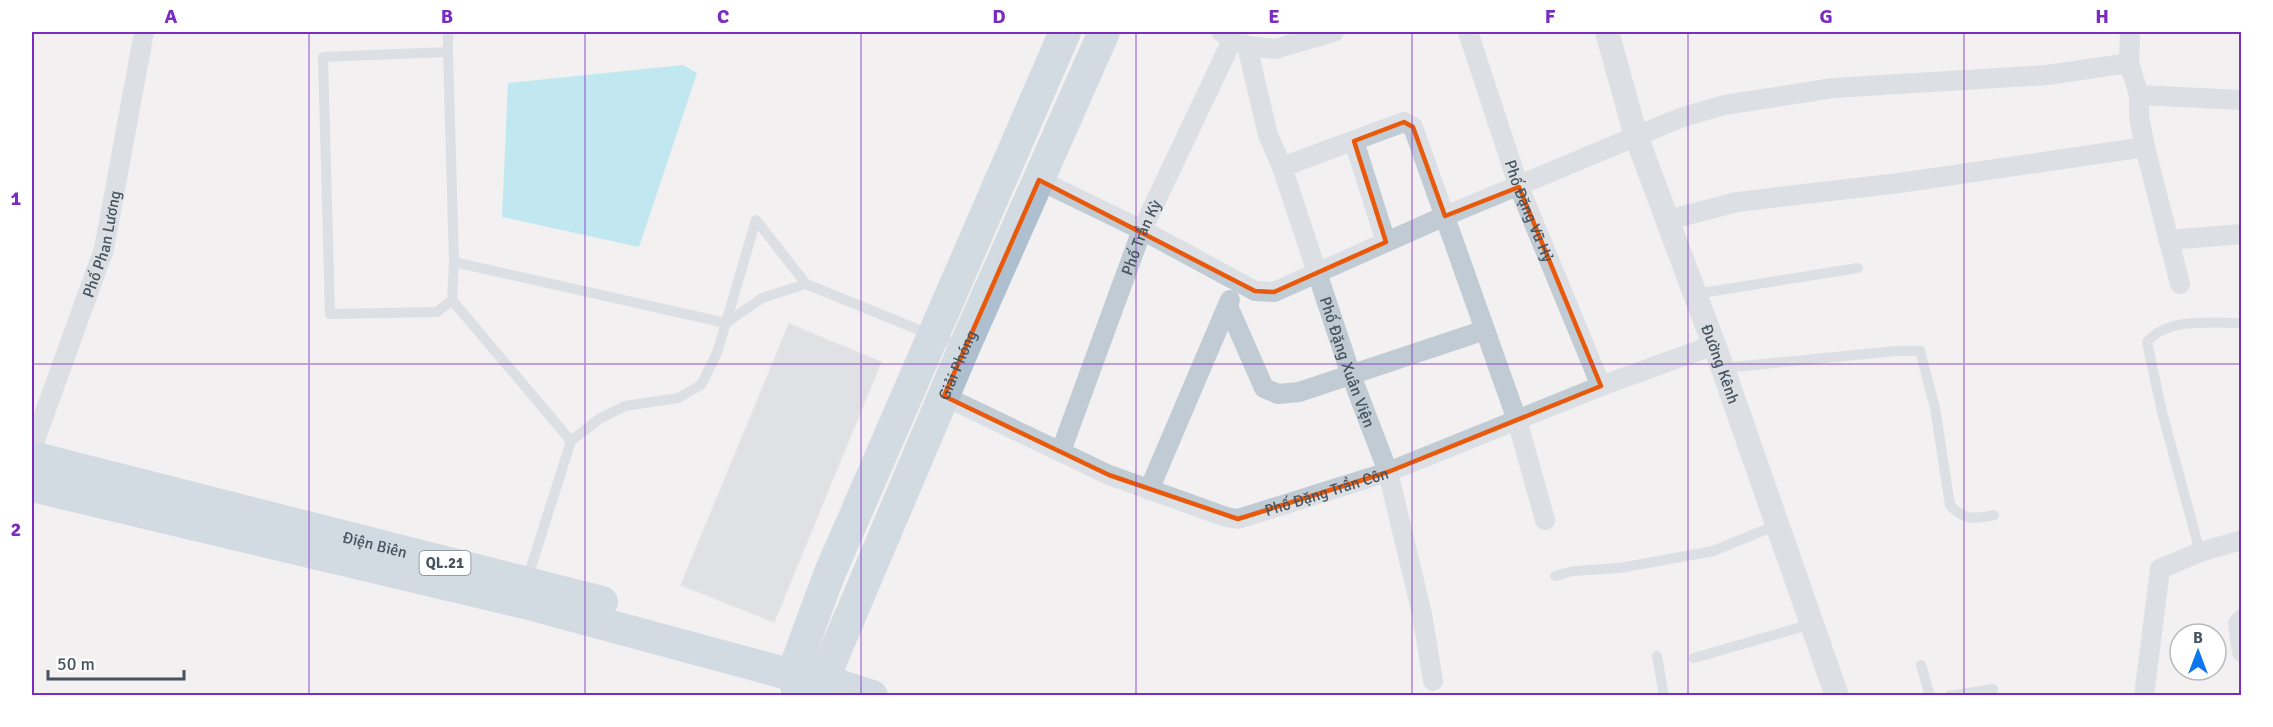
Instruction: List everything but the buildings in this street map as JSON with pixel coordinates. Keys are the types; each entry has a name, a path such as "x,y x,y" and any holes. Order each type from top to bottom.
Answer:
{"main road":[{"name":"Giải Phóng","path":"821,681 829,575 1065,32"},
{"name":"Giải Phóng","path":"821,681 964,348 1104,32"},
{"name":"Điện Biên","path":"32,457 467,568 527,580 821,681"},
{"name":"Điện Biên","path":"32,486 529,604 821,681"}],"street":[{"name":"Phố Phan Lương","path":"32,448 104,249 144,32"},
{"path":"1234,37 1275,49 1334,32"},
{"name":"Phố Đặng Vũ Hỷ","path":"1468,32 1519,187 1601,386"},
{"name":"Đường Kênh","path":"1607,32 1636,136 1723,369 1837,695"},
{"path":"2130,32 2129,63 2139,95 2139,117 2180,284"},
{"name":"Phố Đặng Xuân Viện","path":"1234,37 1268,135 1282,167 1351,375 1388,472 1420,603 1433,681"},
{"name":"Phố Trần Kỳ","path":"1061,451 1142,230 1234,37"},
{"path":"1039,180 1142,230 1255,291 1274,292 1302,282 1316,272 1445,216 1519,187 1636,136 1680,118 1724,105 1833,88 2047,75 2129,63"},
{"path":"2139,95 2241,100"},
{"path":"1282,167 1404,122 1413,127 1517,420 1545,520"},
{"path":"1354,141 1386,242"},
{"path":"1668,220 1737,201 1899,183 2145,147"},
{"path":"2168,240 2241,234"},
{"path":"1149,490 1238,282"},
{"path":"1228,306 1264,388 1278,394 1299,392 1485,330"},
{"name":"Phố Đặng Trần Côn","path":"944,396 1109,475 1238,519 1388,472 1601,386 1714,345"},
{"path":"2144,696 2160,569 2200,552 2241,540"},
{"path":"2241,619 2238,624 2241,652"}],"lane":[{"path":"448,32 454,262 452,300 572,441"},
{"path":"448,52 323,57 330,314 437,312 452,300"},
{"path":"527,580 572,441 599,419 626,406 678,398 701,385 717,353 756,220 806,284 964,348"},
{"path":"454,262 726,323 762,298 806,284"},
{"path":"1695,294 1858,268"},
{"path":"2200,552 2160,401 2147,342 2168,327 2241,323"},
{"path":"1723,369 1896,351 1920,351 1935,408 1950,505 1958,514 1970,520 1994,515"},
{"path":"1555,576 1573,571 1620,568 1713,551 1778,525"},
{"path":"1694,658 1812,624"},
{"path":"1657,656 1664,696"},
{"path":"1921,665 1930,696"},
{"path":"1949,696 1993,689"}],"highlighted area":[{"path":"1404,122 1413,127 1445,216 1519,187 1601,386 1388,472 1238,519 1109,475 944,396 1039,180 1255,291 1274,292 1386,242 1354,141"}],"water":[{"path":"683,65 697,73 639,247 502,217 508,83"}]}
